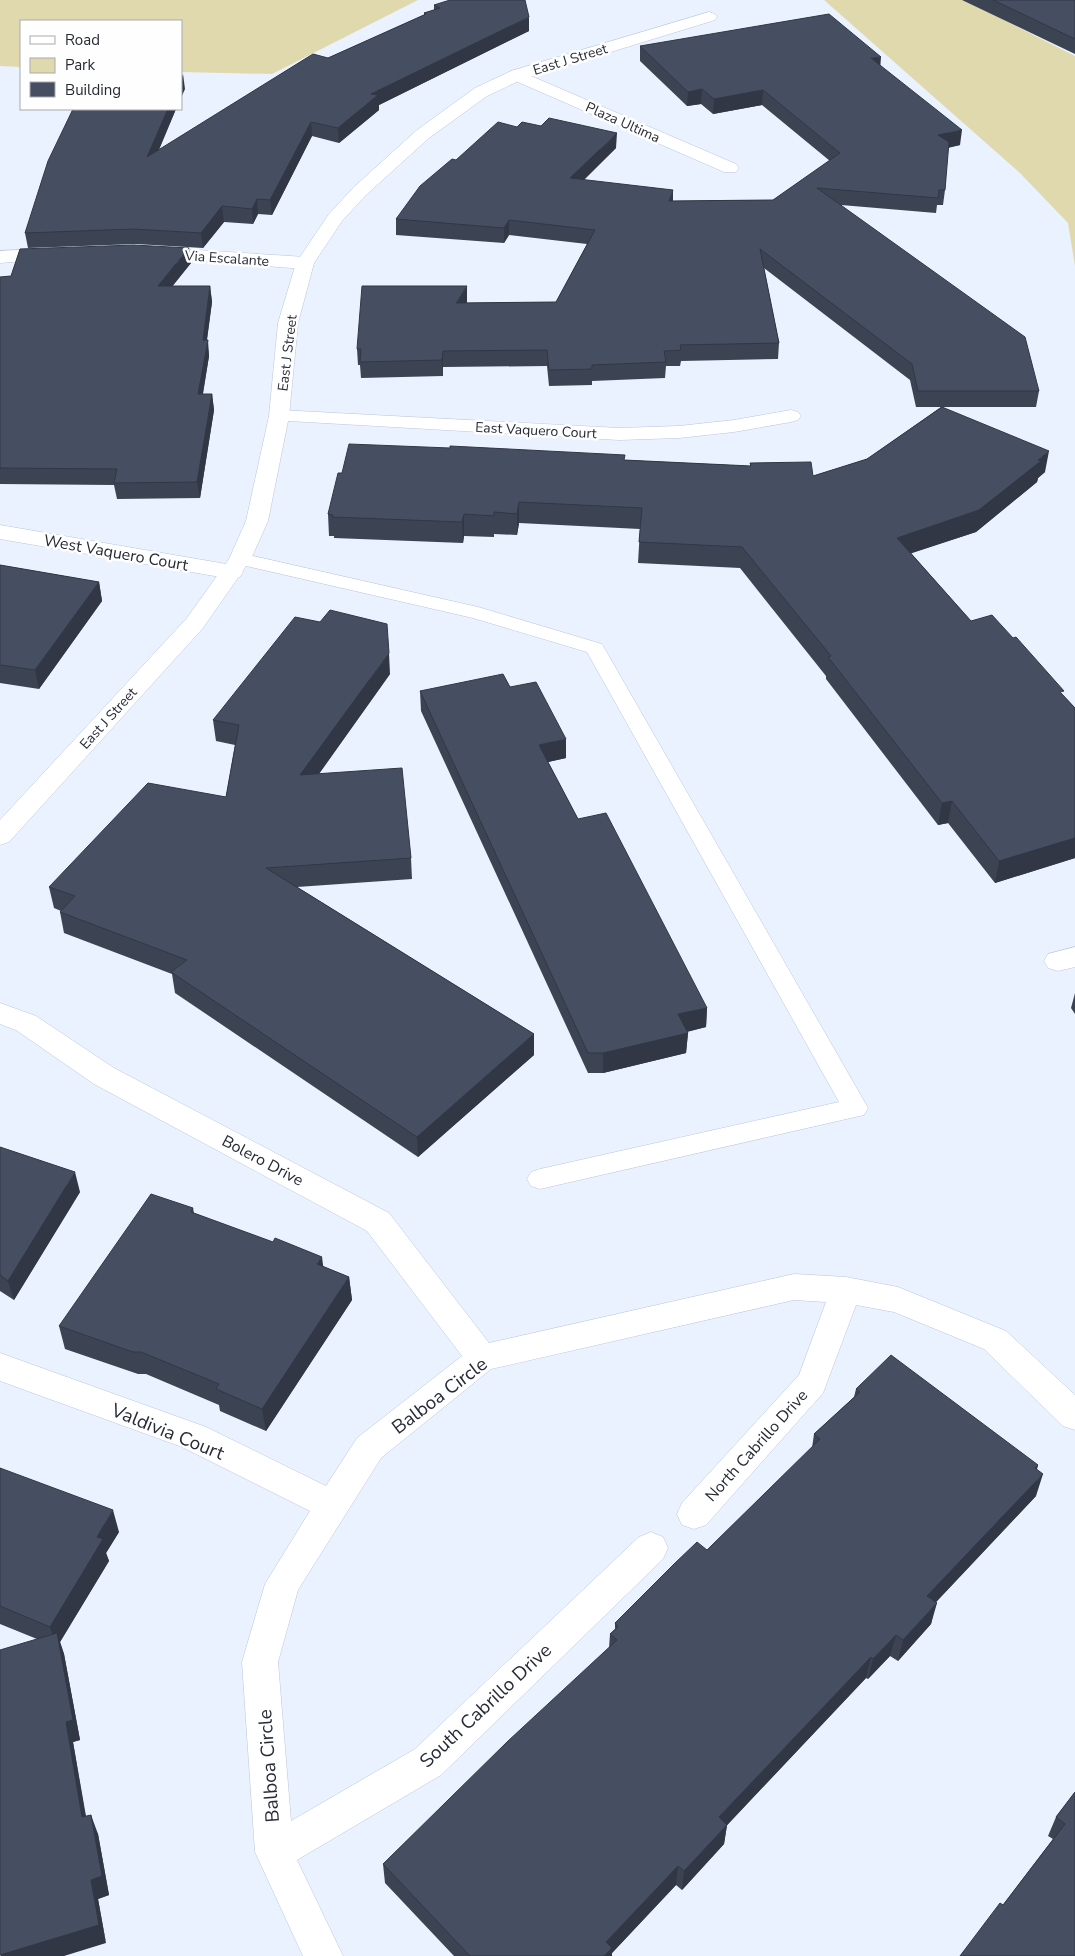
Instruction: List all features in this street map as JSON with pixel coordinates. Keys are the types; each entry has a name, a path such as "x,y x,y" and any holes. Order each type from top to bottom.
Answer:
{"street":[{"name":"East J Street","path":"0,836 195,622 236,565 257,521 279,416 288,323 305,263 335,218 360,190 424,134 481,92 517,75 709,17"},
{"name":"Plaza Ultima","path":"517,75 730,168"},
{"name":"Via Escalante","path":"136,252 305,263"},
{"path":"0,257 70,253"},
{"name":"East Vaquero Court","path":"279,416 620,434 679,432 734,426 792,416"},
{"name":"West Vaquero Court","path":"0,532 236,565"},
{"name":"Bolero Drive","path":"0,1013 26,1024 104,1076 378,1222 482,1358"},
{"name":"Balboa Circle","path":"324,1956 274,1852 260,1662 282,1584 330,1505 369,1448 482,1358 794,1287 846,1290 898,1300 995,1340 1075,1416"},
{"name":"North Cabrillo Drive","path":"694,1514 812,1383 846,1290"},
{"name":"Valdivia Court","path":"0,1367 194,1437 330,1505"},
{"name":"South Cabrillo Drive","path":"274,1852 428,1762 651,1548"}],"lane":[{"path":"236,565 478,613 595,648 855,1108 540,1180"}],"green space":[{"path":"0,0 418,0 272,74 182,72 182,20 20,20 20,67 0,66"},
{"path":"824,0 964,0 1075,56 1075,266 1068,223 1020,173"}],"building":[{"path":"450,0 525,0 529,17 371,94 378,95 338,128 311,122 270,200 257,199 252,209 222,206 201,233 134,229 25,233 48,161 73,110 168,110 147,157 313,54 328,58 426,14 424,13 440,8 434,5"},
{"path":"993,0 1075,0 1075,39"},
{"path":"829,14 881,57 871,58 962,130 938,135 949,142 945,190 939,190 938,198 817,188 1025,337 1039,391 918,391 912,364 760,249 779,343 680,345 681,350 664,351 666,362 592,365 592,369 549,370 547,350 443,351 442,360 360,362 361,349 357,349 362,286 467,286 456,303 556,302 595,230 509,220 504,228 396,219 420,186 452,159 456,160 498,122 517,127 522,122 541,126 549,118 617,133 570,178 673,190 669,201 773,200 840,153 763,90 714,99 702,89 688,92 640,46"},
{"path":"134,245 189,248 158,286 210,286 203,340 208,340 198,394 212,394 197,482 114,483 117,469 0,468 0,277 11,276 20,249"},
{"path":"942,407 1049,451 1038,460 1041,461 979,510 897,538 971,621 992,615 1013,638 1016,637 1064,691 1060,692 1075,708 1075,838 999,861 952,801 942,803 828,657 831,656 742,547 639,542 642,508 519,502 517,514 494,512 494,516 464,514 462,522 332,517 333,515 328,514 338,473 342,473 349,444 450,448 450,446 625,455 624,460 751,466 750,463 811,462 813,476 867,459"},
{"path":"0,565 99,582 35,670 0,665"},
{"path":"330,610 387,624 389,653 300,775 402,768 411,858 266,868 534,1034 417,1137 171,972 187,960 60,912 75,896 49,887 148,783 226,797 239,725 213,720 295,617 320,622"},
{"path":"503,674 510,687 536,682 566,739 539,745 578,819 606,813 707,1008 678,1014 688,1033 603,1053 588,1053 420,691"},
{"path":"0,1147 75,1172 8,1281 0,1275"},
{"path":"151,1194 193,1208 191,1212 273,1242 275,1238 322,1257 317,1264 349,1277 262,1409 216,1389 219,1384 141,1352 133,1352 59,1326"},
{"path":"891,1355 1038,1465 1035,1468 1043,1474 927,1596 937,1603 903,1640 896,1635 873,1659 871,1657 719,1817 727,1825 684,1871 678,1866 606,1942 612,1948 604,1956 470,1956 383,1864 508,1741 617,1640 610,1634 618,1627 615,1623 674,1564 697,1542 707,1550 820,1439 814,1434 860,1392 856,1389"},
{"path":"0,1468 113,1510 97,1537 103,1539 50,1627 0,1606"},
{"path":"57,1633 73,1720 66,1722 82,1817 91,1815 102,1876 91,1880 99,1925 0,1955 0,1650"},
{"path":"1075,1792 1075,1956 960,1956 1000,1903 1003,1905 1065,1824 1056,1817"}]}
